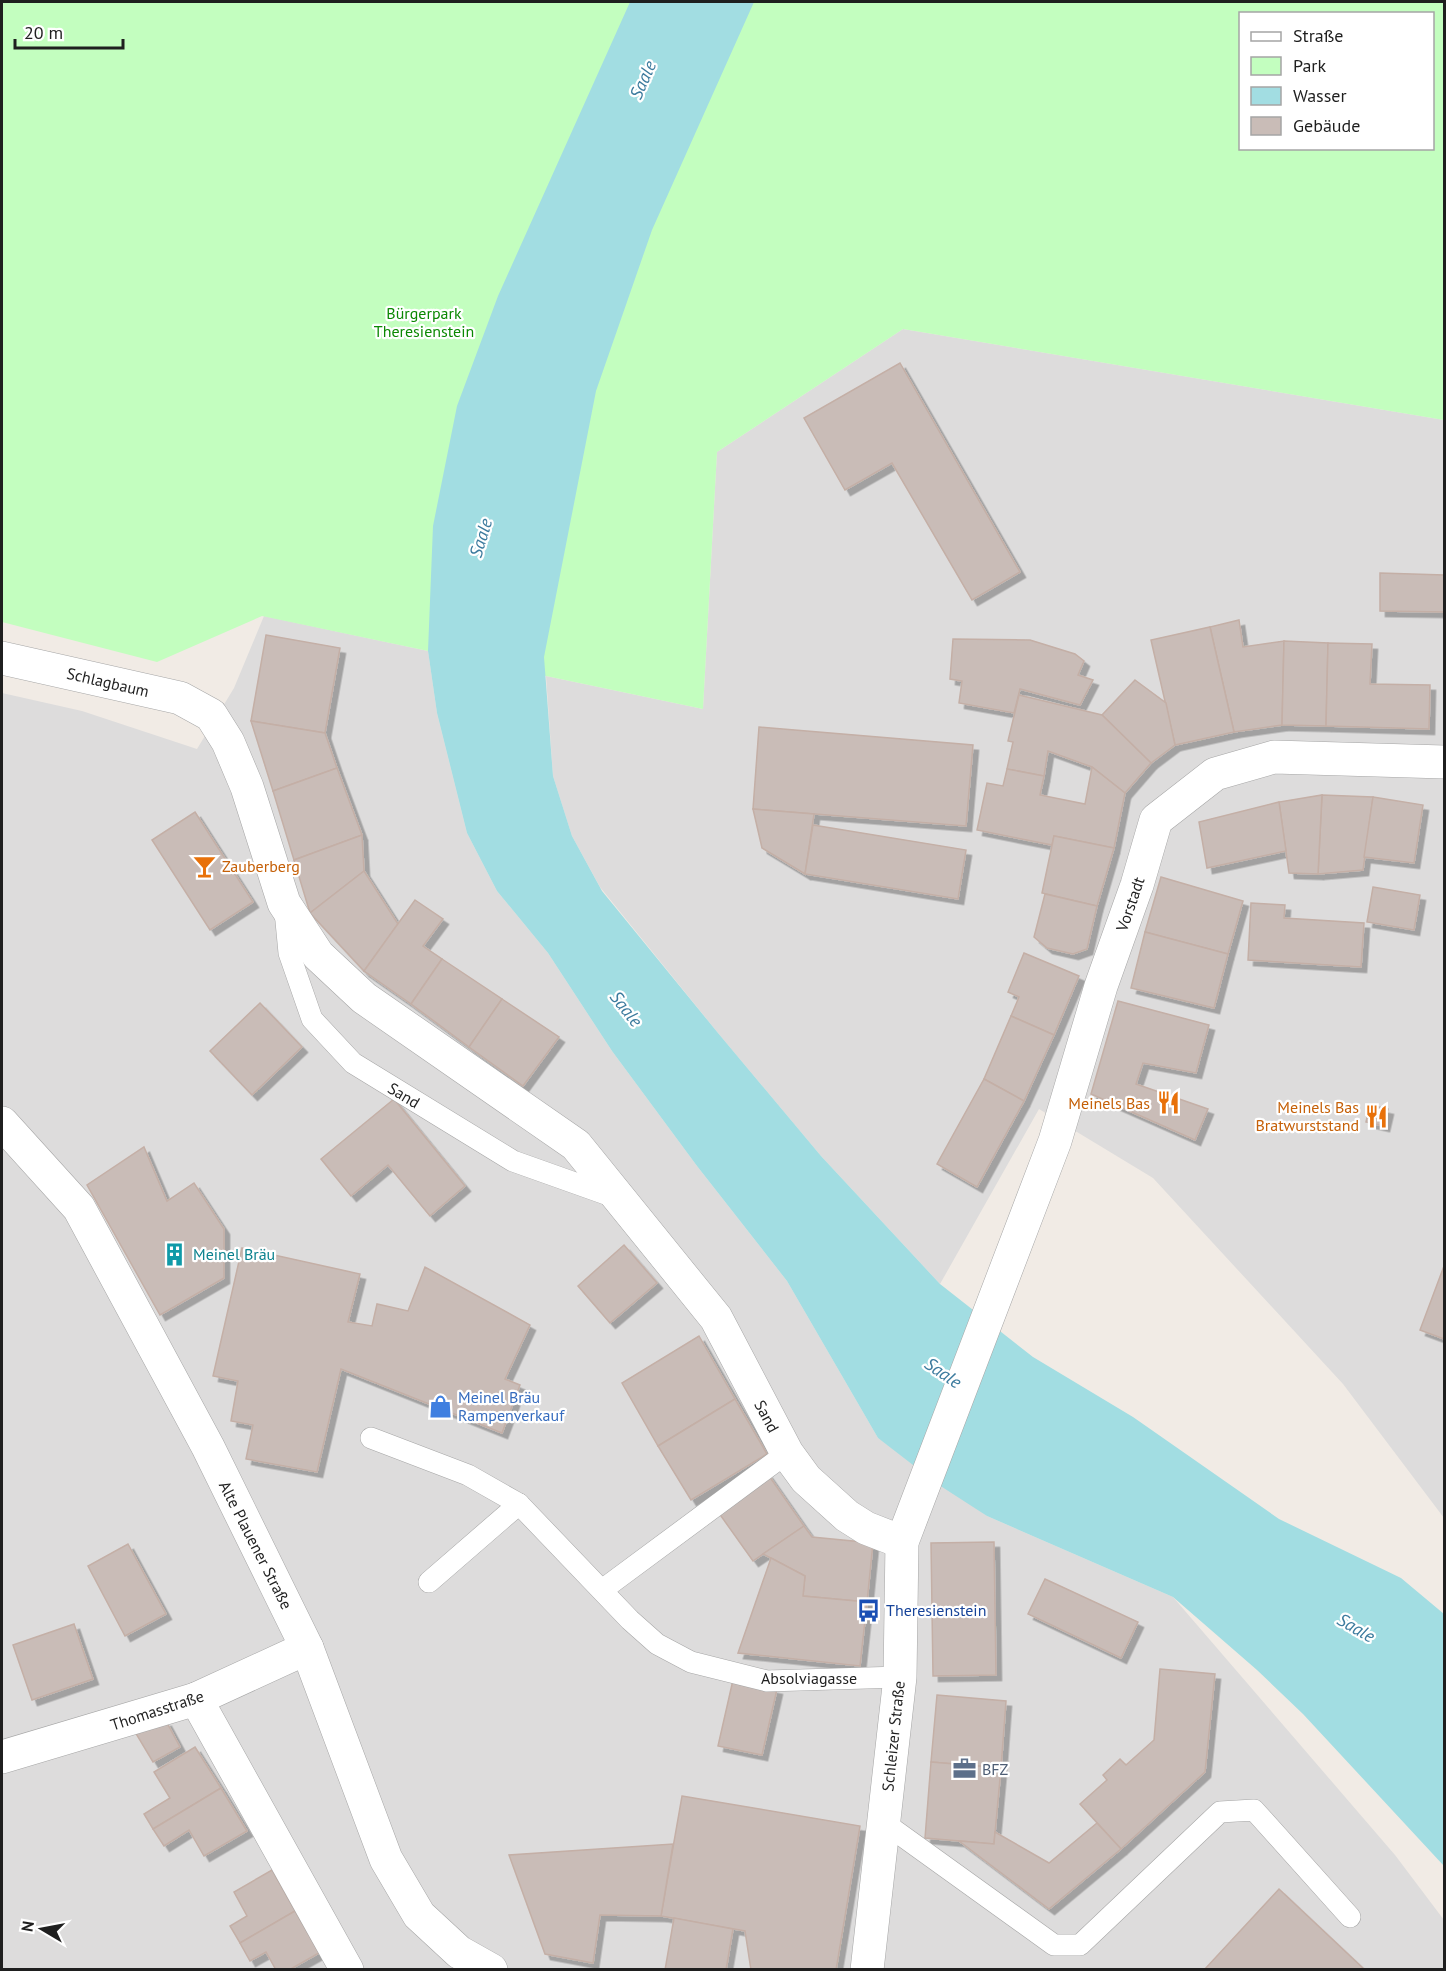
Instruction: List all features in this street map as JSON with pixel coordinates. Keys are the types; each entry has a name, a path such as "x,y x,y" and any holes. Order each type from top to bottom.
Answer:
{"street":[{"name":"Schlagbaum","path":"2,658 180,698 211,716"},
{"name":"Sand","path":"211,716 228,742 247,787 284,903 318,955 364,998 576,1145 716,1318 787,1453 825,1499 866,1528 902,1542"},
{"name":"Vorstadt","path":"914,1504 1004,1279 1055,1141 1101,986 1137,885 1156,820 1215,774 1274,757 1444,762"},
{"name":"Alte Plauener Straße","path":"2,1123 79,1208 208,1447 308,1647 387,1858 418,1915 459,1952 491,1970"},
{"name":"Schleizer Straße","path":"867,1970 900,1677 902,1542 914,1504"},
{"name":"Thomasstraße","path":"2,1757 196,1699 308,1647"},
{"path":"196,1699 347,1970"}],"lane":[{"name":"Sand","path":"284,903 289,953 312,1019 353,1063 513,1161 620,1199"},
{"name":"Absolviagasse","path":"370,1438 468,1475 519,1504 657,1644 691,1662 767,1681 900,1677"},
{"path":"602,1590 787,1453"},
{"path":"429,1582 519,1504"},
{"path":"883,1822 1054,1945 1080,1945 1220,1812 1254,1810 1350,1917"}],"shaded area":[{"path":"903,329 1444,420 1444,1518 1343,1384 1153,1178 1039,1109 940,1284 821,1156 718,1033 600,887 572,836 553,776 546,676 703,709 717,452"},
{"path":"264,616 428,651 437,713 467,833 497,891 548,953 612,1051 697,1166 787,1281 878,1438 987,1516 1173,1597 1395,1855 1444,1920 1444,1970 2,1970 2,693 82,711 197,749 234,688"}],"green space":[{"name":"Bürgerpark Theresienstein","path":"2,2 1444,2 1444,420 903,329 717,452 703,709 262,616 157,662 2,622"}],"water":[{"name":"Saale","path":"630,2 754,2 652,230 596,391 544,657 553,776 572,836 602,891 718,1033 821,1156 940,1284 1033,1357 1133,1417 1279,1519 1401,1578 1444,1614 1444,1866 1303,1714 1257,1670 1173,1597 987,1516 939,1485 878,1438 787,1281 697,1166 612,1051 548,953 497,891 467,833 437,713 428,651 433,526 457,406 498,296"}],"building":[{"path":"900,363 1020,572 972,600 892,463 845,490 804,418"},
{"path":"1380,573 1444,575 1444,612 1380,611"},
{"path":"1239,620 1243,647 1284,641 1282,725 1234,732 1210,627"},
{"path":"1210,627 1234,732 1175,745 1151,640"},
{"path":"266,635 340,648 325,733 251,721"},
{"path":"953,639 1030,640 1075,654 1084,661 1078,675 1093,680 1080,705 1020,689 1014,713 959,703 962,681 950,679"},
{"path":"1284,641 1328,643 1326,726 1282,725"},
{"path":"1328,643 1372,644 1370,684 1430,685 1429,729 1326,726"},
{"path":"1135,680 1166,703 1175,745 1151,763 1102,715"},
{"path":"1019,695 1102,715 1151,763 1125,793 1092,767 1048,751 1044,776 1007,769 1013,742 1008,741"},
{"path":"251,721 325,733 337,768 273,791"},
{"path":"759,727 973,745 966,826 753,809"},
{"path":"1092,767 1125,793 1114,848 1054,836 1052,845 977,830 987,783 1003,786 1007,769 1044,776 1040,795 1085,804"},
{"path":"337,768 362,835 294,860 273,791"},
{"path":"1322,795 1373,797 1363,870 1318,874"},
{"path":"1322,795 1318,874 1289,873 1279,802"},
{"path":"1373,797 1423,805 1414,863 1364,857"},
{"path":"1279,802 1286,851 1207,868 1199,822"},
{"path":"753,809 814,814 805,874 762,848"},
{"path":"195,812 253,902 210,930 152,840"},
{"path":"813,825 966,850 958,899 805,874"},
{"path":"362,835 364,871 310,913 294,860"},
{"path":"1054,836 1114,848 1097,906 1042,893"},
{"path":"364,871 398,924 364,971 310,913"},
{"path":"1161,877 1243,901 1228,954 1145,932"},
{"path":"1373,887 1420,895 1414,930 1367,922"},
{"path":"1045,894 1097,906 1087,949 1073,954 1047,948 1034,937"},
{"path":"415,900 443,919 423,946 442,959 411,1004 364,971"},
{"path":"1251,903 1285,905 1284,918 1364,923 1361,967 1248,960"},
{"path":"1145,932 1228,954 1214,1008 1131,988"},
{"path":"1024,953 1079,976 1054,1035 1011,1016 1019,997 1008,992"},
{"path":"442,959 502,999 469,1047 411,1004"},
{"path":"502,999 559,1037 523,1086 469,1047"},
{"path":"1118,1001 1209,1025 1196,1073 1143,1063 1136,1084 1208,1109 1195,1140 1091,1094"},
{"path":"260,1003 302,1047 252,1095 210,1051"},
{"path":"1011,1016 1054,1035 1024,1101 984,1079"},
{"path":"984,1079 1024,1101 977,1187 937,1164"},
{"path":"394,1099 465,1186 430,1216 388,1165 351,1196 321,1159"},
{"name":"Meinels Bas Bratwurststand","path":"1370,1105 1388,1109 1384,1126 1366,1122"},
{"name":"Meinel Bräu","path":"144,1147 167,1201 194,1183 224,1229 224,1278 160,1315 87,1185"},
{"path":"624,1245 657,1283 610,1323 578,1286"},
{"path":"242,1248 360,1274 348,1322 372,1326 377,1304 408,1311 425,1267 530,1325 505,1379 520,1385 502,1433 341,1369 317,1472 246,1459 253,1425 231,1421 238,1381 213,1376"},
{"path":"1444,1266 1444,1339 1420,1330"},
{"path":"699,1336 735,1399 658,1446 622,1383"},
{"path":"735,1399 767,1454 691,1500 658,1446"},
{"path":"767,1473 804,1526 753,1561 716,1509"},
{"path":"804,1526 812,1537 873,1543 867,1602 803,1596 805,1576 763,1554"},
{"path":"994,1542 996,1675 933,1676 931,1543"},
{"path":"128,1544 166,1614 125,1636 88,1566"},
{"path":"771,1558 805,1576 803,1596 867,1602 860,1666 738,1653"},
{"path":"1045,1579 1138,1622 1121,1658 1028,1614"},
{"path":"74,1624 93,1679 32,1700 13,1645"},
{"path":"1160,1669 1215,1674 1205,1772 1121,1849 1080,1804 1107,1780 1103,1775 1120,1759 1126,1765 1154,1740"},
{"path":"733,1680 777,1689 762,1755 718,1746"},
{"path":"937,1695 1006,1701 1001,1768 931,1762"},
{"path":"166,1721 180,1747 153,1762 135,1732"},
{"path":"195,1747 221,1788 153,1829 144,1814 170,1798 154,1772"},
{"path":"931,1762 1001,1768 994,1844 925,1838"},
{"path":"221,1788 247,1831 204,1856 189,1830 164,1846 153,1829"},
{"path":"682,1796 860,1826 836,1970 751,1970 745,1931 661,1916"},
{"path":"1097,1823 1121,1849 1049,1909 959,1841 994,1844 995,1832 1049,1863"},
{"path":"673,1844 661,1916 600,1915 593,1963 545,1954 509,1855"},
{"path":"272,1870 295,1911 240,1943 230,1926 247,1916 234,1892"},
{"path":"1279,1889 1365,1970 1204,1970"},
{"path":"295,1911 319,1953 289,1970 276,1970 266,1952 250,1961 240,1943"},
{"path":"674,1918 733,1929 726,1970 665,1970"}],"place":[{"name":"Zauberberg","path":"204,866"},
{"name":"Meinels Bas","path":"1168,1103"},
{"name":"Meinels Bas Bratwurststand","path":"1377,1116"},
{"name":"Meinel Bräu","path":"175,1254"},
{"name":"Meinel Bräu Rampenverkauf","path":"440,1406"},
{"name":"Theresienstein","path":"868,1610"},
{"name":"BFZ","path":"964,1769"}]}
